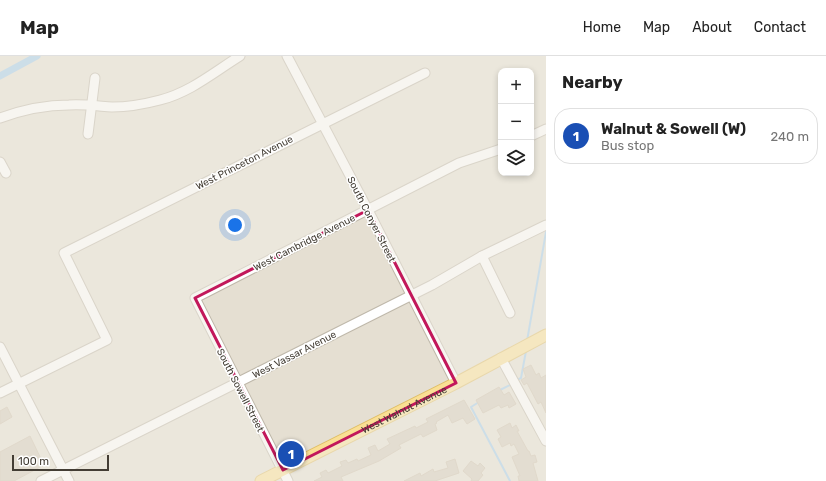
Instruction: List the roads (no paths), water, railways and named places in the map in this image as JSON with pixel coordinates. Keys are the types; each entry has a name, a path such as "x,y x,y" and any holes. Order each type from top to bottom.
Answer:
{"main road":[{"name":"West Walnut Avenue","path":"261,481 456,383 546,335"}],"street":[{"path":"0,118 21,111 45,106 69,105 114,107 140,105 161,100 195,86 240,56"},
{"name":"South Conyer Street","path":"287,56 368,210 456,383"},
{"name":"West Princeton Avenue","path":"19,384 107,340 64,253 322,123 425,73"},
{"path":"88,134 95,78"},
{"path":"534,135 546,129"},
{"name":"West Cambridge Avenue","path":"195,298 459,163 498,150"},
{"path":"0,162 6,173"},
{"name":"West Vassar Avenue","path":"42,481 411,295 482,256 546,225"},
{"path":"482,256 510,313"},
{"name":"South Sowell Street","path":"195,298 288,481"},
{"path":"0,347 69,481"},
{"path":"501,358 546,441"},
{"path":"0,393 19,384"}],"waterway":[{"path":"0,76 37,56"},
{"path":"527,341 546,232"},
{"path":"517,380 521,378 526,351"},
{"path":"500,390 512,384"},
{"path":"479,402 471,407 510,481"}],"place":[{"name":"Walnut & Sowell (W)","path":"291,454"}]}
